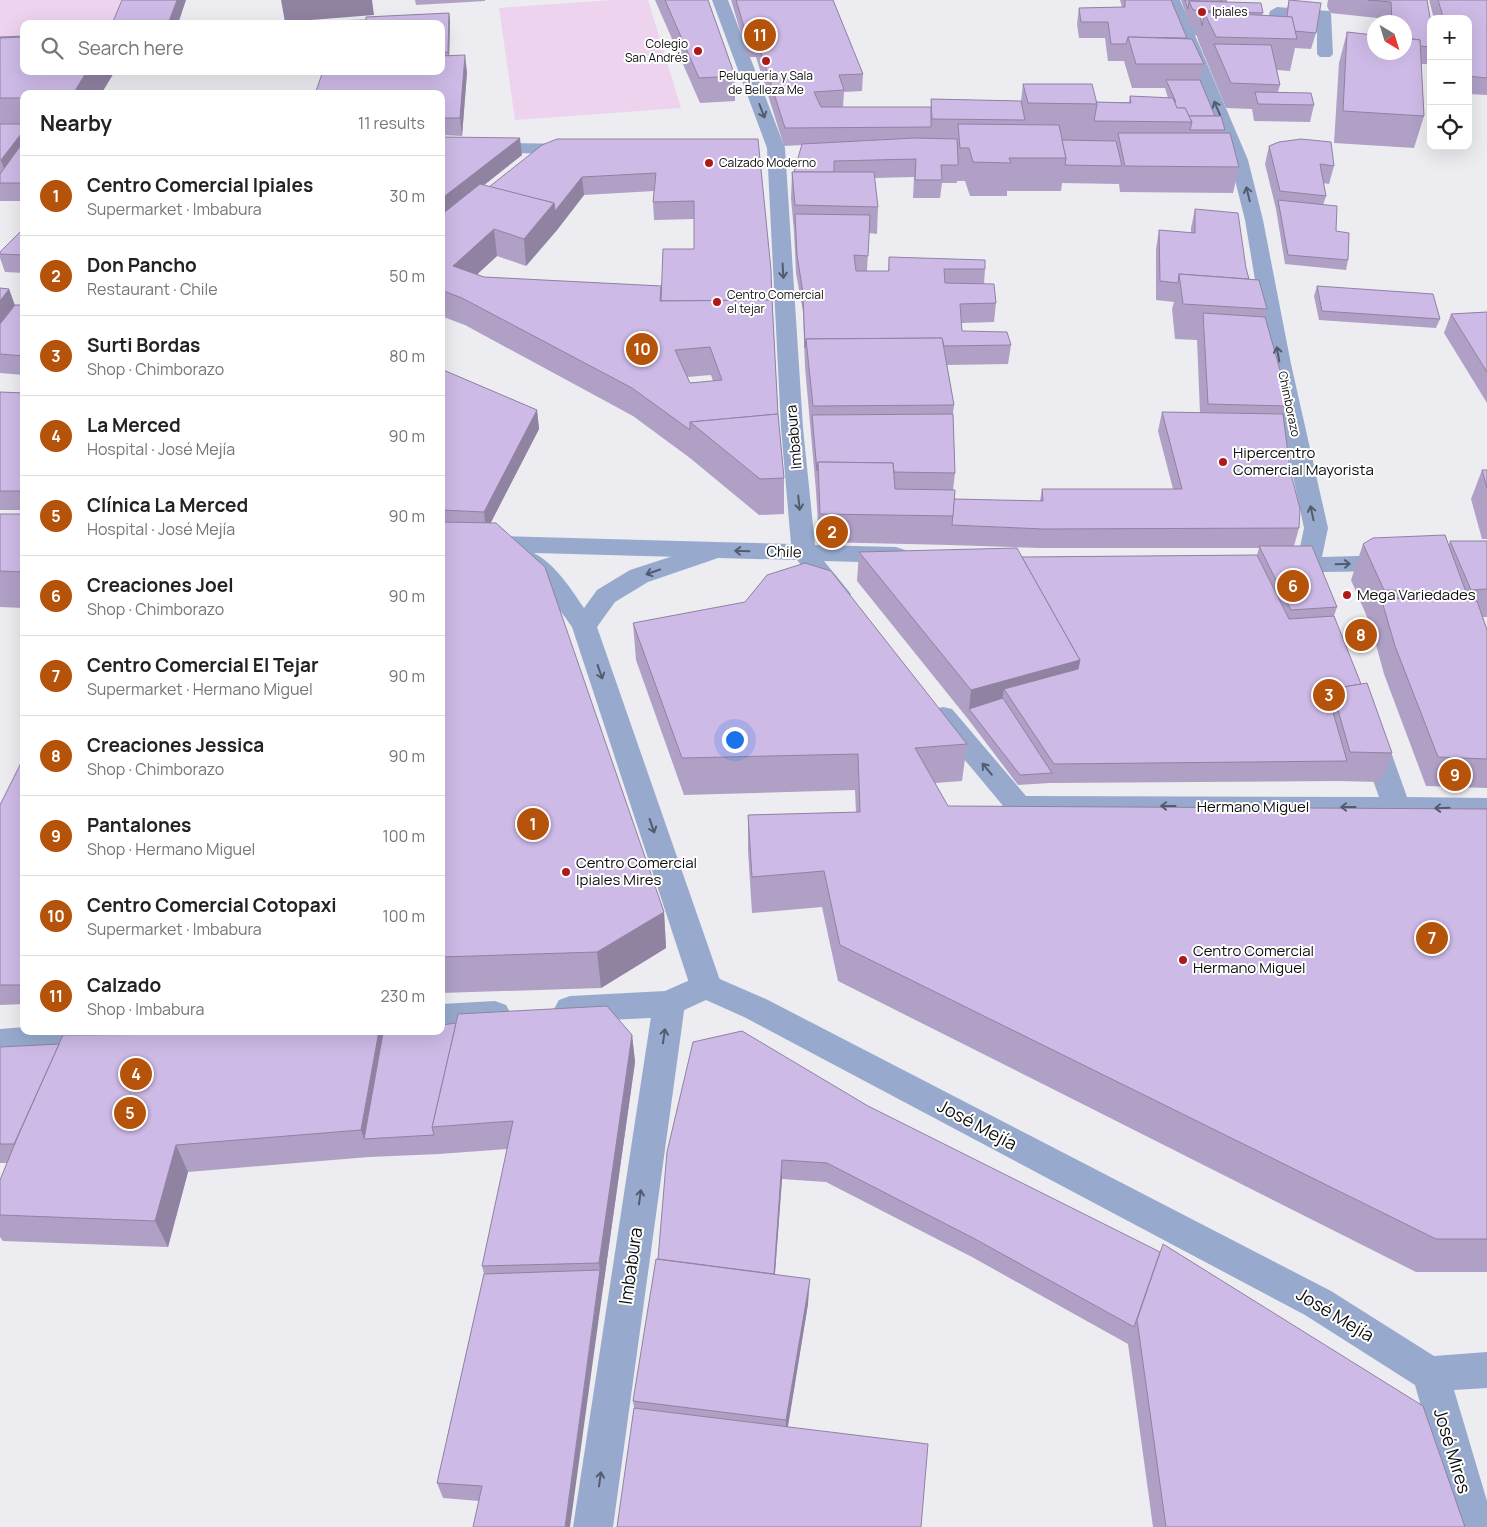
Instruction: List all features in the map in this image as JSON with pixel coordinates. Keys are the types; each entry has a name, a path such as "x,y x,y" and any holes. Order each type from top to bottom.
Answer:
{"street":[{"name":"Imbabura","path":"720,0 775,148 792,428 804,553"},
{"name":"Chimborazo","path":"1172,0 1254,220 1280,364 1316,528 1308,565"},
{"path":"445,147 588,149"},
{"name":"Chile","path":"476,543 914,555"},
{"path":"445,1017 668,1004 706,986 584,626 548,575 502,544"},
{"path":"584,626 606,596 639,576 716,550"},
{"path":"804,553 856,614"},
{"path":"1258,564 1308,565 1418,562"},
{"path":"1308,565 1323,605"},
{"name":"Hermano Miguel","path":"927,698 1019,806 1487,808"},
{"path":"1364,718 1396,808"},
{"name":"José Mejía","path":"706,986 755,1008 1318,1303 1430,1374"},
{"name":"Imbabura","path":"593,1527 668,1004"},
{"path":"0,1042 116,1035"},
{"path":"1430,1374 1487,1370"},
{"name":"José Mires","path":"1430,1374 1475,1527"}],"lane":[{"path":"1183,30 1272,33 1277,11 1324,14 1325,54"}],"shaded area":[{"path":"0,0 133,0 125,20 20,20 20,53 0,55"},
{"path":"612,0 648,0 681,108 515,120 499,8"}],"building":[{"path":"122,0 177,0 170,20 114,20"},
{"path":"665,0 708,0 735,76 699,78"},
{"path":"736,0 833,0 863,74 839,75 844,90 814,92 821,107 931,107 931,127 785,128 757,40 748,40"},
{"path":"1125,0 1171,0 1187,38 1128,37 1126,44 1111,44 1108,22 1081,22 1079,8 1125,7"},
{"path":"1185,0 1221,0 1221,2 1189,1 1188,9"},
{"path":"1289,0 1321,3 1316,33 1295,31 1292,17 1287,17"},
{"path":"1368,0 1427,0 1430,15 1427,15 1427,47 1420,46 1420,40 1412,39 1412,15 1392,15 1391,2"},
{"path":"1438,0 1487,0 1487,78 1472,76 1472,15 1442,15"},
{"path":"1189,1 1261,3 1263,13 1193,10"},
{"path":"1204,12 1292,17 1297,39 1216,37"},
{"path":"449,13 448,52 445,52 445,20 366,20 366,17"},
{"path":"1200,16 1204,16 1202,26"},
{"path":"1347,32 1367,34 1367,60 1412,60 1412,39 1420,40 1424,116 1343,111"},
{"path":"20,36 0,38 0,37"},
{"path":"20,37 20,75 85,75 75,90 20,90 20,98 0,98 0,38"},
{"path":"1128,37 1192,39 1204,64 1136,64"},
{"path":"1214,44 1271,45 1280,85 1231,83"},
{"path":"465,55 460,118 445,118 445,90 316,90 322,75 445,75 445,56"},
{"path":"1166,80 1200,80 1215,116 1189,116 1185,108 1177,108"},
{"path":"1023,84 1092,84 1097,104 1028,103"},
{"path":"1255,92 1311,93 1314,105 1258,104"},
{"path":"1130,96 1173,98 1177,108 1185,108 1192,122 1094,121 1096,102 1131,103"},
{"path":"931,99 1021,101 1025,120 932,119"},
{"path":"1189,116 1221,116 1225,130 1190,130 1192,122"},
{"path":"0,124 20,124 20,135 0,160"},
{"path":"958,124 1059,125 1066,158 1009,158 1011,163 973,162 969,148 960,148"},
{"path":"1118,133 1230,133 1239,167 1125,166"},
{"path":"445,137 520,138 445,196"},
{"path":"915,138 957,139 958,165 941,165 942,180 915,180 916,159 834,161 834,172 794,172 802,144"},
{"path":"557,139 758,139 771,270 772,300 661,301 663,249 694,249 694,201 653,202 656,173 582,177 555,211 554,203 489,187 542,145"},
{"path":"1301,139 1331,142 1334,166 1320,164 1326,196 1280,191 1269,146 1279,142"},
{"path":"1062,140 1116,141 1122,166 1065,165 1066,158"},
{"path":"20,146 20,183 0,183 0,174"},
{"path":"792,172 874,172 878,207 795,205"},
{"path":"480,184 554,203 524,239 494,229 453,266 484,277 661,286 660,301 772,300 778,414 690,422 690,430 632,388 462,298 445,292 445,212","holes":["710,347 722,380 690,383 675,350"]},
{"path":"1278,200 1337,206 1336,231 1349,233 1348,260 1288,255"},
{"path":"1195,209 1238,213 1249,279 1179,274 1178,283 1160,281 1159,230 1195,233"},
{"path":"795,214 870,215 868,256 854,255 856,271 889,271 889,257 985,260 985,269 944,269 945,283 994,284 996,303 960,304 962,331 1007,332 1011,345 944,346 942,338 806,339 805,348 803,293 797,255"},
{"path":"20,232 20,255 0,254"},
{"path":"1179,274 1259,280 1267,309 1183,304"},
{"path":"1317,286 1433,294 1440,319 1322,311"},
{"path":"0,288 9,289 0,301"},
{"path":"15,305 20,305 20,356 0,354 0,324"},
{"path":"1487,312 1487,372 1451,314"},
{"path":"1203,313 1265,317 1282,377 1285,406 1208,404"},
{"path":"942,338 954,405 813,406 806,339"},
{"path":"445,371 537,410 484,512 445,510"},
{"path":"0,392 20,393 20,491 0,491"},
{"path":"1162,412 1283,414 1290,470 1300,509 1299,528 1043,529 952,525 954,499 1043,501 1042,489 1182,489"},
{"path":"778,414 784,478 760,479 690,422"},
{"path":"953,414 955,473 894,472 893,463 818,462 817,471 812,415"},
{"path":"818,462 893,463 895,489 955,490 953,516 820,514"},
{"path":"1482,470 1487,470 1487,488"},
{"path":"0,514 20,514 20,572 0,571"},
{"path":"445,522 496,523 545,567 664,912 597,952 445,957"},
{"path":"1445,535 1466,592 1384,590 1363,544 1373,538"},
{"path":"1450,541 1487,541 1487,589 1471,590"},
{"path":"1259,546 1312,546 1337,607 1291,610"},
{"path":"1017,548 1080,660 971,690 859,552"},
{"path":"1257,555 1289,619 1334,616 1361,684 1332,689 1329,698 1347,761 1054,764 1004,689 1078,669 1080,660 1022,557"},
{"path":"805,563 831,571 967,744 915,748 948,806 1487,809 1487,1239 1436,1239 840,945 824,871 752,877 748,815 860,812 858,754 682,758 633,623 745,602 767,575"},
{"path":"1381,598 1477,601 1487,630 1487,759 1438,757 1395,646"},
{"path":"1367,683 1392,753 1350,752 1332,689"},
{"path":"1003,698 1052,773 1020,775 969,709"},
{"path":"20,765 20,985 0,985 0,805"},
{"path":"607,1006 632,1035 599,1263 482,1266 513,1121 432,1127 458,1014"},
{"path":"456,1023 432,1127 434,1135 364,1139 383,1035 445,1035 445,1024"},
{"path":"742,1031 868,1106 1160,1252 1134,1327 975,1239 827,1163 782,1160 774,1274 658,1259 667,1152 693,1042"},
{"path":"63,1035 378,1035 361,1130 176,1145 155,1221 0,1215 0,1180"},
{"path":"59,1044 14,1144 0,1144 0,1047"},
{"path":"1163,1244 1423,1406 1465,1527 1166,1527 1137,1320"},
{"path":"656,1259 810,1279 786,1420 633,1401"},
{"path":"600,1270 565,1527 473,1527 482,1486 437,1483 484,1274"},
{"path":"634,1408 928,1444 921,1527 617,1527"}],"place":[{"name":"Ipiales","path":"1202,12"},
{"name":"Calzado","path":"760,35"},
{"name":"Colegio San Andrés","path":"698,51"},
{"name":"Peluquería y Sala de Belleza Me","path":"766,61"},
{"name":"Calzado Moderno","path":"709,163"},
{"name":"Centro Comercial el tejar","path":"717,302"},
{"name":"Centro Comercial Cotopaxi","path":"642,349"},
{"name":"Hipercentro Comercial Mayorista","path":"1223,462"},
{"name":"Don Pancho","path":"832,532"},
{"name":"Creaciones Joel","path":"1293,586"},
{"name":"Mega Variedades","path":"1347,595"},
{"name":"Creaciones Jessica","path":"1361,635"},
{"name":"Surti Bordas","path":"1329,695"},
{"name":"Pantalones","path":"1455,775"},
{"name":"Centro Comercial Ipiales","path":"533,824"},
{"name":"Centro Comercial Ipiales Mires","path":"566,872"},
{"name":"Centro Comercial El Tejar","path":"1432,938"},
{"name":"Centro Comercial Hermano Miguel","path":"1183,960"},
{"name":"La Merced","path":"136,1074"},
{"name":"Clínica La Merced","path":"130,1113"}]}
